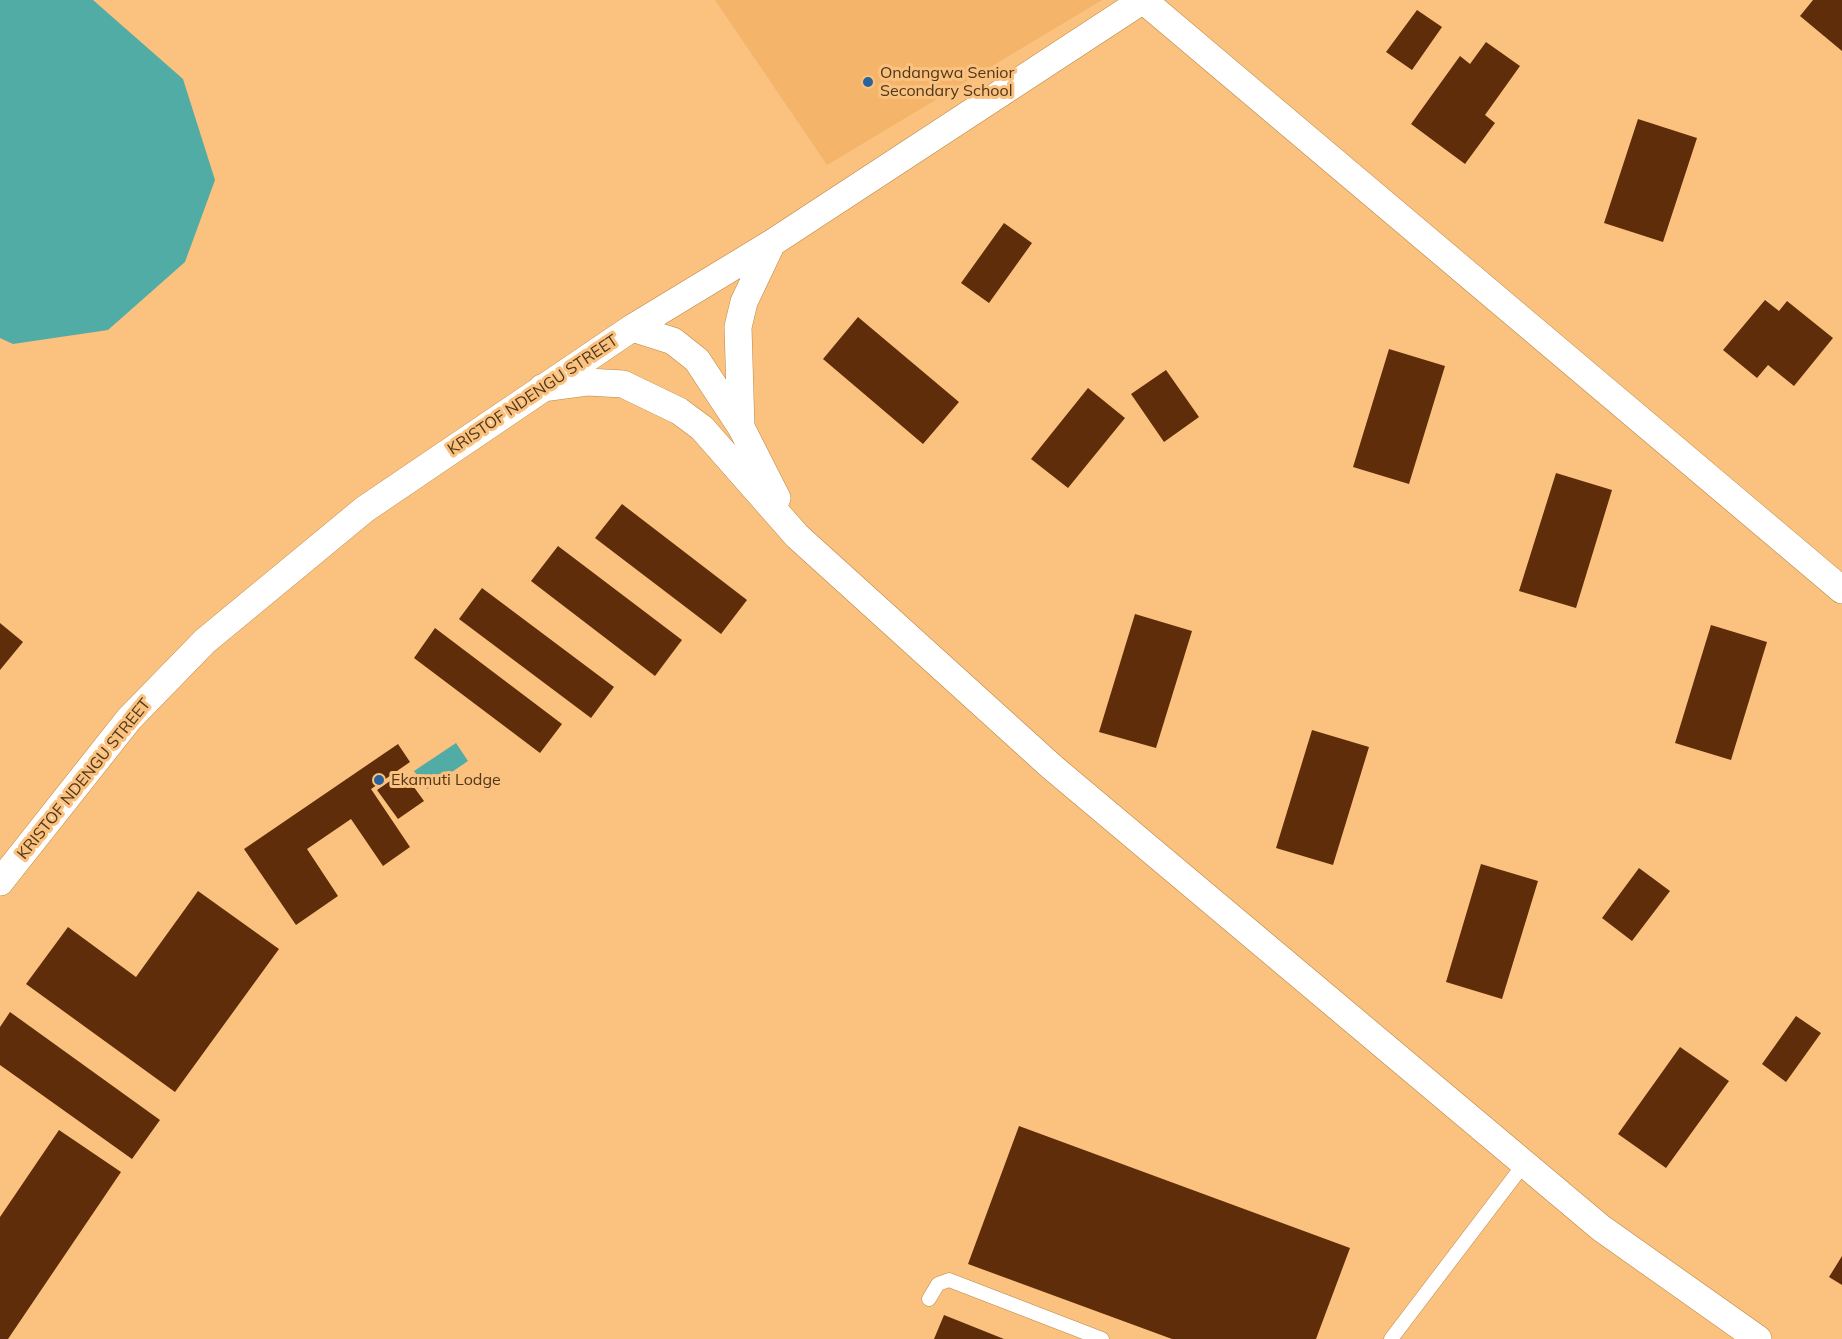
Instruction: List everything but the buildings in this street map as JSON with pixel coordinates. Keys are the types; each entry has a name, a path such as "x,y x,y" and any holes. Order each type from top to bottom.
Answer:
{"street":[{"name":"KRISTOF NDENGU STREET","path":"0,882 129,719 205,641 365,509 632,328 772,243 1143,0"},
{"path":"1143,0 1842,590"},
{"path":"741,427 738,327 744,302 772,243"},
{"path":"632,328 673,341 696,360 741,427 797,536"},
{"path":"542,388 587,382 623,384 679,411 702,428 797,536 1052,767 1601,1228 1758,1339"}],"lane":[{"path":"1391,1339 1524,1164"},
{"path":"929,1299 938,1284 949,1280 1102,1339"}],"shaded area":[{"name":"Ondangwa Senior Secondary School","path":"715,0 1102,0 827,165"}],"water":[{"path":"0,0 93,0 183,79 215,180 185,262 108,330 13,344 0,338"},
{"path":"456,743 468,761 427,789 414,771"}],"place":[{"name":"Ondangwa Senior Secondary School","path":"868,82"},
{"name":"Ekamuti Lodge","path":"379,780"}]}
